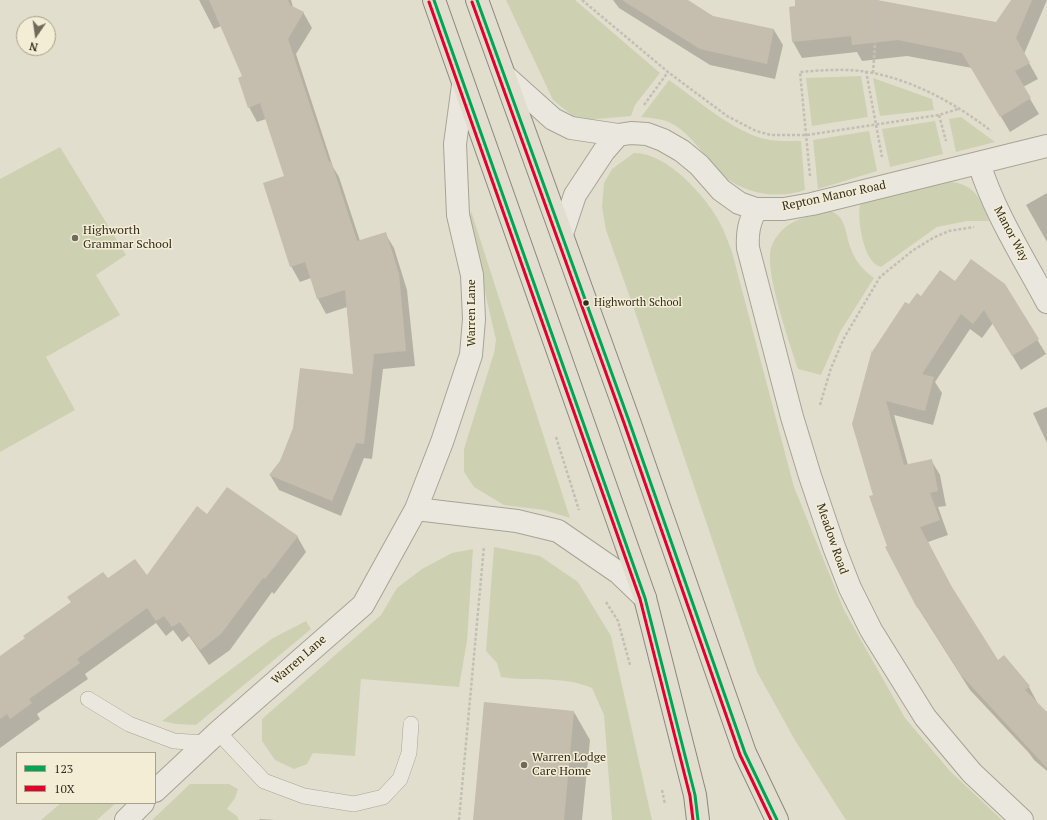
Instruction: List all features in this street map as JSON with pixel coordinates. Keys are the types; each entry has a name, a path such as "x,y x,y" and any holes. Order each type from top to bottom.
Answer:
{"main road":[{"path":"434,0 588,434 644,598 695,795 698,820"},
{"path":"477,0 562,234 745,753 777,820"}],"street":[{"name":"Repton Manor Road","path":"505,76 553,120 571,128 624,134 647,134 663,140 682,151 699,165 721,190 739,203 756,209 784,209 812,204 1047,146"},
{"name":"Warren Lane","path":"156,789 212,737 363,605 416,509 442,442 471,355 474,318 472,275 458,215 454,144 463,85"},
{"path":"562,234 575,194 604,151 624,134"},
{"name":"Manor Way","path":"979,163 984,180 1006,227 1047,302"},
{"name":"Meadow Road","path":"756,209 750,221 747,234 748,248 792,418 834,547 850,588 871,630 925,717 972,773 1022,820"},
{"path":"416,509 524,523 558,531 619,573 644,598"},
{"path":"126,820 142,804"}],"lane":[{"path":"88,699 129,724 174,741 212,737 264,781 304,796 354,804 383,797 400,779 409,753 411,724"}],"path":[{"path":"582,0 668,72 727,116 756,131 771,135 807,135 939,115 958,109"},
{"path":"874,73 878,0"},
{"path":"812,204 807,135 800,72 842,70 874,73 914,86 958,109 992,132"},
{"path":"624,134 668,72"},
{"path":"866,72 887,185"},
{"path":"819,413 826,385 844,338 880,277 912,251 948,231 988,226 1006,227"},
{"path":"555,436 581,517 586,549"},
{"path":"459,820 485,540"},
{"path":"602,595 618,621 631,666"},
{"path":"662,789 666,804"}],"green space":[{"path":"506,0 575,0 660,73 635,105 631,116 584,120 574,117 553,100"},
{"path":"861,76 868,117 812,126 806,78"},
{"path":"873,78 932,99 934,110 880,116"},
{"path":"669,80 725,120 749,133 771,140 801,141 805,190 780,195 756,192 744,188 722,175 691,139 676,126 663,120 641,117"},
{"path":"961,117 995,142 956,152 949,119"},
{"path":"935,121 943,154 890,167 882,129"},
{"path":"869,131 877,171 818,189 813,140"},
{"path":"60,147 126,255 96,275 120,315 46,357 75,410 0,452 0,179"},
{"path":"634,153 646,155 659,160 672,168 695,189 714,212 725,233 732,252 794,487 844,610 905,718 950,771 1002,820 846,820 796,742 757,672 606,230 602,207 604,183 612,169"},
{"path":"949,182 958,183 971,189 980,200 989,221 967,221 937,227 881,267 875,264 870,258 863,240 859,220 860,204"},
{"path":"471,211 570,518 544,510 504,505 474,487 464,472 464,449 494,353 496,340 469,222"},
{"path":"830,211 836,213 840,217 845,227 853,254 863,269 874,278 840,332 821,375 798,369 774,289 770,258 771,248 774,242 785,228 802,218"},
{"path":"494,547 540,556 578,582 611,636 652,820 612,820 604,715 592,688 581,684 558,680 501,677 497,663 486,651"},
{"path":"473,549 467,641 459,687 361,679 355,756 313,753 307,764 294,769 275,760 262,741 262,719 381,615 397,588 422,569 452,553"},
{"path":"306,621 311,629 196,725 176,724 162,721 273,638"},
{"path":"190,784 229,784 238,789 235,798 227,809 237,816 239,820 152,820"},
{"path":"60,804 115,804 97,820 41,820"}],"building":[{"path":"209,0 288,0 290,5 304,12 288,39 329,162 331,161 357,241 386,232 399,274 406,351 374,354 364,444 356,443 332,501 269,475 280,461 293,428 300,368 353,374 345,290 317,299 305,262 290,267 263,183 284,176 260,103 248,108 238,78 242,76"},
{"path":"622,0 688,0 713,16 774,29 767,64 700,49"},
{"path":"795,0 877,0 996,22 1011,0 1032,0 1016,38 1030,63 1015,71 1031,98 1000,117 962,53 898,40 852,45 851,36 792,42 789,7 795,6"},
{"path":"971,259 1005,284 1039,339 1012,356 984,310 973,324 961,314 922,374 934,377 925,411 886,401 904,465 932,459 938,491 930,493 940,520 920,527 952,587 998,660 1004,655 1030,686 1025,690 1047,712 1047,768 961,675 918,607 917,608 885,547 887,546 869,496 873,495 852,424 872,350 872,352 905,302 909,304 917,293 921,296 940,270 955,281"},
{"path":"227,487 298,536 265,579 263,578 221,634 200,650 180,622 172,627 164,616 156,621 147,608 77,659 80,663 29,699 32,703 10,719 7,714 0,719 0,656 25,638 23,636 71,602 67,597 103,572 108,578 135,559 147,575 197,506 207,514"},
{"name":"Warren Lodge Care Home","path":"484,702 574,711 564,820 473,820"}],"transit line":[{"name":"123","path":"434,0 645,598 695,795 698,820"},
{"name":"123","path":"477,0 629,421 745,753 777,820"},
{"name":"10X","path":"429,2 640,599 690,796 693,820"},
{"name":"10X","path":"472,2 624,423 740,755 771,820"}],"place":[{"name":"Highworth Grammar School","path":"75,238"},
{"name":"Highworth School","path":"586,303"},
{"name":"Warren Lodge Care Home","path":"524,765"}]}
